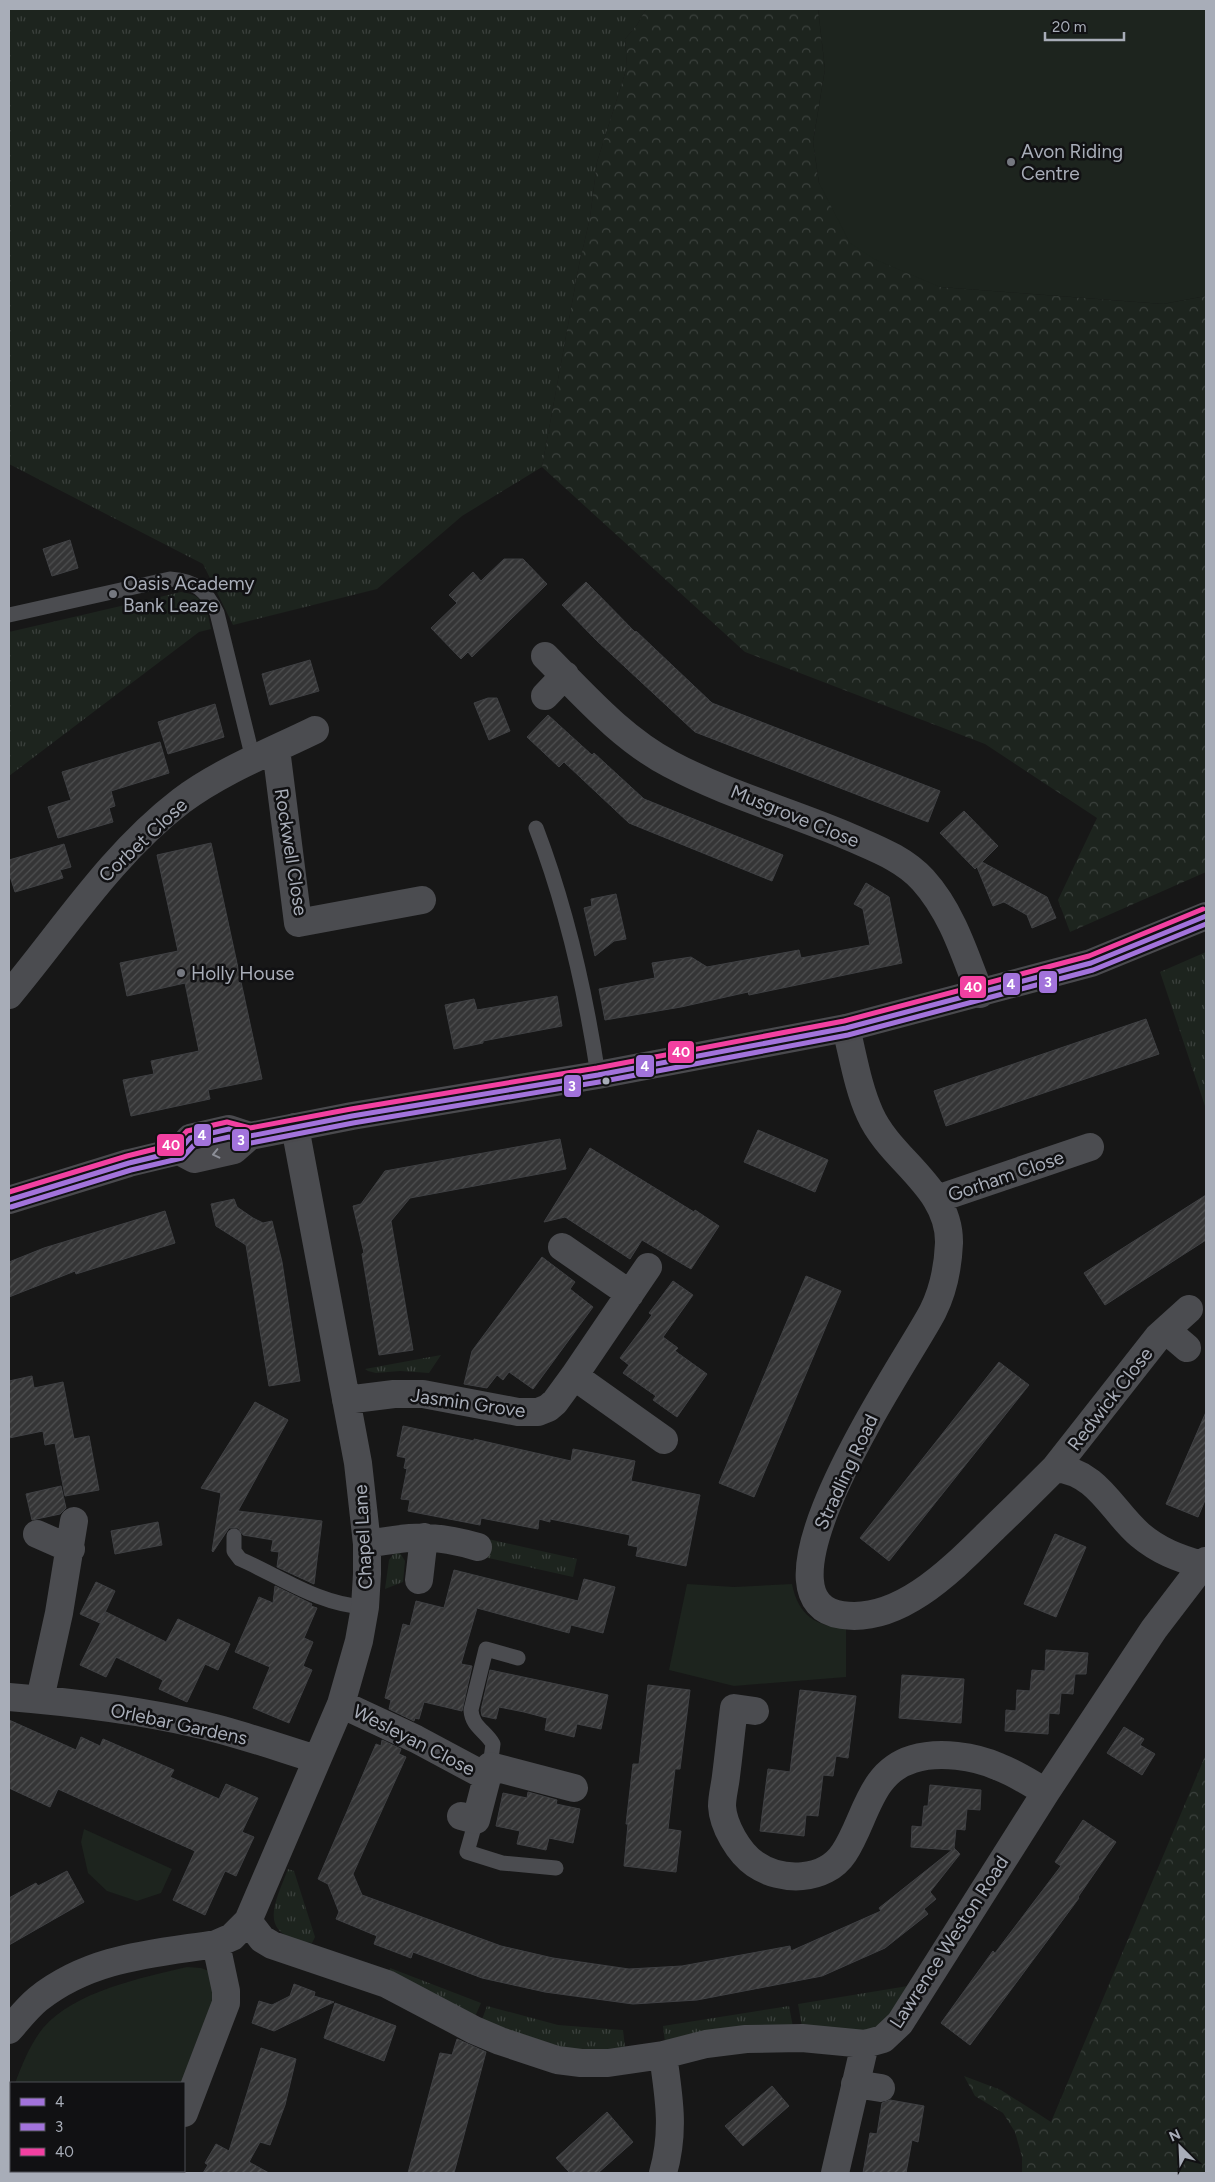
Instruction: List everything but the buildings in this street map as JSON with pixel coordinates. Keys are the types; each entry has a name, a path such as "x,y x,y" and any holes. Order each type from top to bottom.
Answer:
{"street":[{"name":"Musgrove Close","path":"545,656 629,738 669,764 689,774 835,830 885,852 905,864 922,878 939,900 959,941 980,994"},
{"path":"545,696 565,675"},
{"name":"Corbet Close","path":"9,995 102,876 154,824 181,801 211,782 315,730"},
{"name":"Rockwell Close","path":"265,754 298,923 422,900"},
{"path":"9,1200 129,1163 179,1151 194,1159 234,1150 250,1136 846,1028 1091,964 1206,916"},
{"name":"Stradling Road","path":"846,1028 853,1060 870,1114 897,1153 920,1177 937,1199 948,1227 949,1240 947,1262 939,1299 883,1394 823,1513 811,1551 808,1578 814,1596 827,1612 852,1616 882,1611 904,1602 953,1569 1055,1468"},
{"name":"Chapel Lane","path":"216,1944 232,1937 248,1921 341,1704 359,1641 365,1608 368,1544 358,1463 295,1128"},
{"name":"Gorham Close","path":"937,1199 1077,1144"},
{"path":"562,1247 630,1294"},
{"name":"Jasmin Grove","path":"346,1400 394,1394 422,1394 530,1414 548,1408 574,1376 648,1267"},
{"name":"Redwick Close","path":"1055,1468 1158,1337 1189,1309"},
{"name":"Redwick Close","path":"1166,1330 1187,1348"},
{"path":"574,1376 664,1440"},
{"path":"1055,1468 1069,1470 1088,1479 1138,1533 1161,1551 1204,1563"},
{"path":"40,1699 71,1549 74,1521"},
{"path":"37,1534 71,1549"},
{"path":"419,1580 424,1537"},
{"path":"368,1544 438,1537 478,1547"},
{"name":"Lawrence Weston Road","path":"248,1921 262,1939 272,1945 387,1984 474,2030 526,2051 556,2060 581,2063 608,2063 663,2056 706,2044 746,2039 802,2038 865,2044 883,2039 900,2023 1046,1792 1154,1629 1204,1563"},
{"name":"Orlebar Gardens","path":"9,1697 40,1699 197,1724 252,1738 316,1760"},
{"name":"Wesleyan Close","path":"341,1704 488,1772 574,1788"},
{"path":"755,1711 734,1708 722,1806 729,1828 745,1854 760,1867 777,1874 791,1877 809,1875 824,1870 840,1858 851,1841 866,1805 881,1781 898,1766 912,1759 926,1756 941,1756 983,1762 999,1766 1046,1792"},
{"name":"Wesleyan Close","path":"469,1818 488,1772"},
{"path":"9,2030 38,1999 70,1978 90,1968 111,1961 216,1944 226,1991 226,2003 185,2110"},
{"path":"835,2173 868,2086 865,2044"},
{"path":"663,2056 670,2103 671,2128 668,2155 663,2173"}],"lane":[{"path":"9,615 170,579 184,580 195,585 209,596 217,613 265,754"},
{"path":"536,828 559,888 572,936 589,1012 598,1074"},
{"path":"234,1536 234,1551 240,1559 322,1598 345,1606 365,1608"},
{"name":"Wesleyan Close","path":"488,1772 493,1744 490,1738 476,1726 472,1719 471,1710 486,1649 518,1658"},
{"name":"Wesleyan Close","path":"469,1818 467,1852 502,1863 556,1868"}],"green space":[{"path":"9,9 646,9 637,25 625,39 627,67 597,162 590,218 579,265 542,467 462,516 377,589 233,625 203,564 9,464"},
{"path":"646,9 818,9 825,69 813,142 819,183 940,287 1163,304 1206,296 1206,872 1070,932 1058,900 1097,818 985,744 745,652 542,467 579,265 590,218 597,162 627,67 625,39 637,25"},
{"name":"Avon Riding Centre","path":"818,9 1206,9 1206,296 1163,304 940,287 874,259 850,243 819,183 813,142 825,69"},
{"path":"181,592 200,599 206,609 211,629 199,632 9,776 9,632"},
{"path":"1206,952 1206,1109 1160,972"},
{"path":"441,1355 429,1373 400,1371 376,1373 365,1369"},
{"path":"488,1539 577,1559 573,1577 484,1557"},
{"path":"394,1553 400,1553 405,1561 403,1582 385,1589 389,1560"},
{"path":"687,1584 734,1587 792,1584 799,1604 810,1617 826,1625 846,1628 846,1677 734,1686 669,1670"},
{"path":"1206,1754 1206,2173 1022,2173 1022,2157 1015,2132 1003,2113 975,2096 964,2076 1001,2090 1051,2122"},
{"path":"84,1829 172,1869 161,1893 137,1901 107,1891 88,1873 81,1842"},
{"path":"288,1869 294,1871 315,1937 312,1943 294,1939 283,1934 276,1926 274,1917 275,1906"},
{"path":"187,1967 201,1968 209,1971 215,1994 184,2082 15,2082 34,2041 43,2028 56,2015 90,1995 150,1976"},
{"path":"390,1968 481,2003 474,2019 389,1971"},
{"path":"914,1985 893,2019 864,2032 802,2027 798,2004"},
{"path":"487,2006 558,2025 623,2030 625,2047 592,2051 560,2048 481,2022"},
{"path":"789,2006 793,2027 665,2042 663,2026"},
{"path":"10,2095 10,2172 140,2173 9,2173"}],"transit line":[{"name":"40","path":"9,1192 127,1156 175,1144 187,1131 227,1122 250,1128 351,1109 597,1068 844,1021 1089,956 1203,909"},
{"name":"4","path":"9,1200 129,1163 179,1151 190,1138 229,1129 250,1136 352,1116 598,1075 846,1028 1091,963 1206,916"},
{"name":"3","path":"11,1207 131,1170 182,1158 194,1145 229,1137 251,1143 353,1123 599,1082 848,1035 1093,970 1206,924"}],"place":[{"name":"Avon Riding Centre","path":"1011,162"},
{"name":"Oasis Academy Bank Leaze","path":"113,594"},
{"name":"Holly House","path":"181,973"}]}
